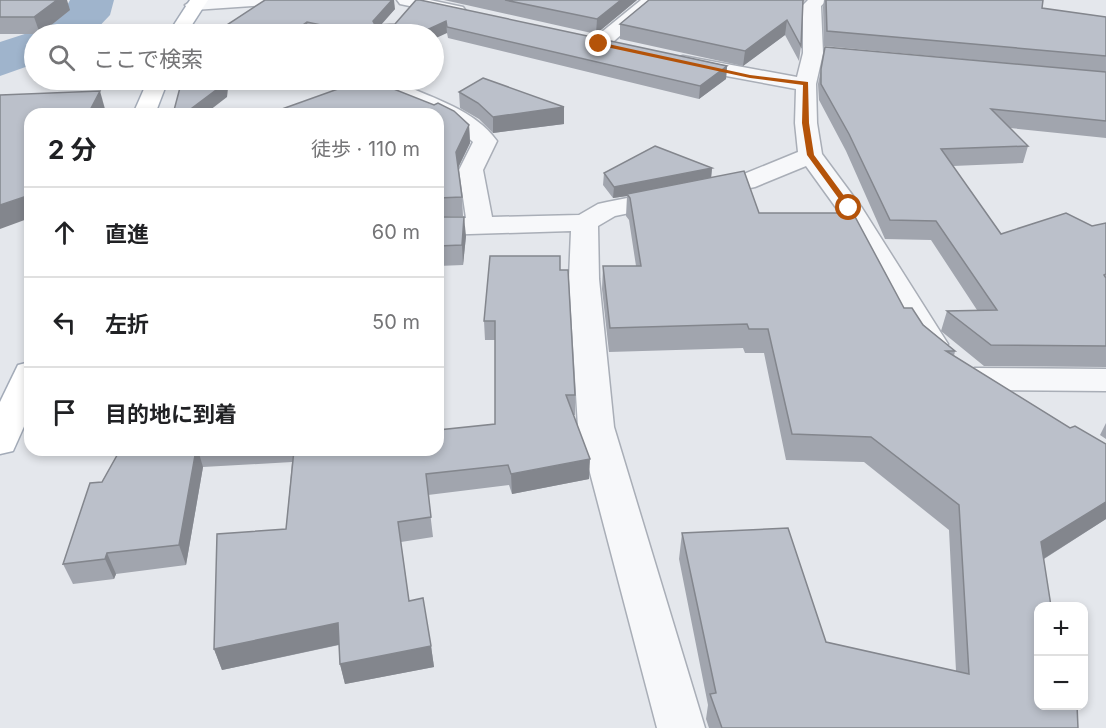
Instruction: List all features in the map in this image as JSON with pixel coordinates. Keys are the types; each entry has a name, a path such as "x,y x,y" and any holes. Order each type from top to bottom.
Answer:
{"main road":[{"path":"183,24 197,3"},
{"path":"146,108 154,90"},
{"path":"0,442 24,386"}],"street":[{"path":"197,3 268,0"},
{"path":"599,44 652,0"},
{"path":"818,0 812,6 825,54 806,84 806,123 810,155 849,208 928,340 975,378 1015,403"},
{"path":"399,18 410,1 478,16"},
{"path":"577,39 622,49"},
{"path":"669,59 750,76 806,84"},
{"path":"397,90 413,99 443,108"},
{"path":"444,109 474,128 485,141 471,170 480,225"},
{"path":"444,227 585,223 607,210 746,182 810,155"},
{"path":"585,223 584,279 596,427 681,728"},
{"path":"975,378 1106,380"}],"building":[{"path":"0,0 57,0 34,17 0,17"},
{"path":"265,0 392,0 373,21 374,24 307,22 304,24 228,24"},
{"path":"416,0 420,0 727,66 700,86 447,27 446,21 440,24 395,24"},
{"path":"505,0 621,0 597,19"},
{"path":"649,0 803,0 801,46 787,20 745,51 620,24"},
{"path":"826,0 1043,0 1042,8 1106,17 1106,56 827,31"},
{"path":"825,47 1106,72 1106,121 991,109 1028,146 941,149 1001,234 1066,213 1092,226 1106,223 1106,274 1104,275 1106,278 1106,346 991,345 947,311 997,310 936,221 890,220 849,134 821,84"},
{"path":"483,78 564,107 493,117 478,103 459,92"},
{"path":"179,90 216,90 192,108 175,108"},
{"path":"335,90 396,90 434,105 438,103 454,111 469,125 456,152 462,197 444,198 444,108 285,108"},
{"path":"100,91 91,108 24,108 24,197 0,205 0,95"},
{"path":"655,146 712,168 614,187 604,173"},
{"path":"744,171 759,213 853,213 904,308 912,308 923,325 955,351 946,351 1070,428 1075,426 1106,444 1106,502 1041,542 1050,602 1034,602 1034,710 1077,710 1078,728 722,728 710,694 716,693 682,533 788,528 826,642 969,674 959,505 871,437 792,434 768,329 749,329 747,324 610,328 603,266 641,266 630,198 627,194"},
{"path":"444,217 464,217 462,245 444,246"},
{"path":"490,256 560,256 560,270 568,270 575,395 566,395 590,459 511,474 508,465 426,474 431,517 398,522 409,601 423,598 431,646 340,664 338,623 214,649 217,534 286,529 293,456 444,456 444,429 495,424 495,321 484,321"},
{"path":"117,456 195,456 179,545 107,553 105,559 63,564 90,483 102,482"}],"waterway":[{"path":"76,24 87,15 92,0"},
{"path":"0,61 24,50"}],"route":[{"path":"599,44 750,76 806,84 806,123 810,155 849,208"}]}
